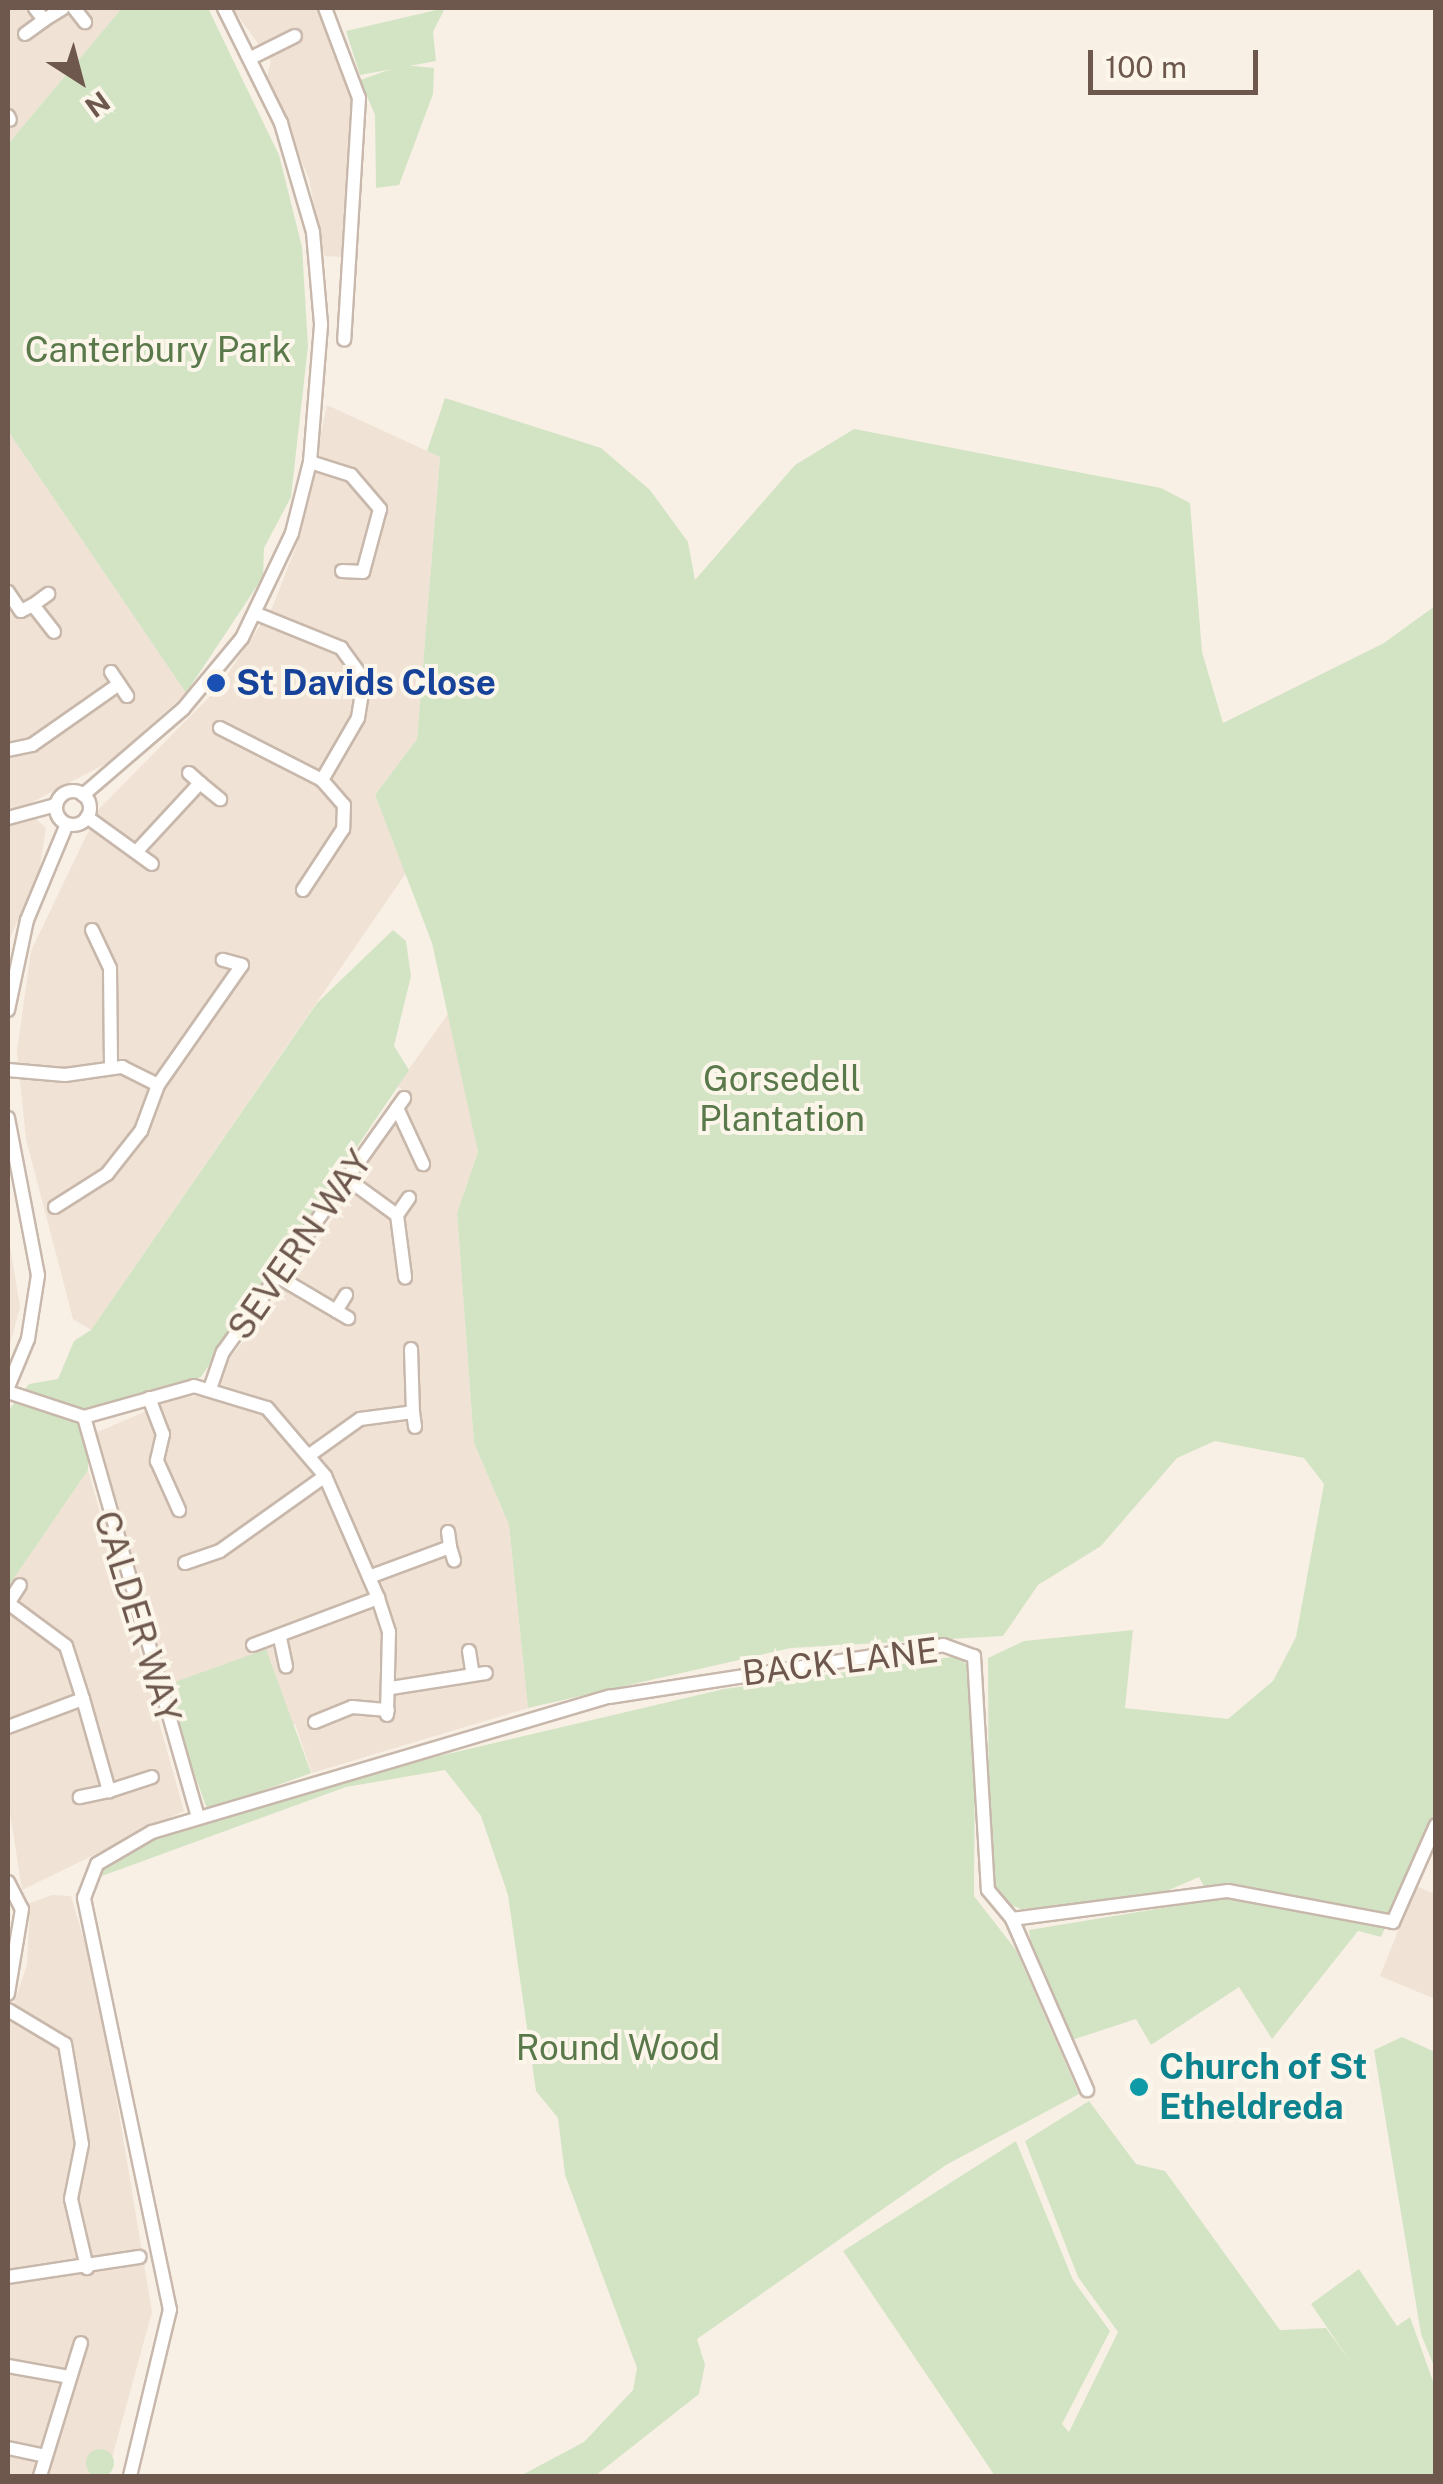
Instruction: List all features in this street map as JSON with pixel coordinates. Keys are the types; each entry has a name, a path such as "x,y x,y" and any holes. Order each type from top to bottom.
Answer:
{"street":[{"path":"34,8 44,20"},
{"path":"24,34 63,8"},
{"path":"74,8 85,22"},
{"path":"8,818 56,805 67,793 83,795 211,680 257,614 310,462 321,324 313,232 252,58 224,8"},
{"path":"325,8 359,98 344,340"},
{"path":"252,58 295,37"},
{"path":"310,462 374,491 378,533 362,572"},
{"path":"342,570 362,572 373,586"},
{"path":"8,592 54,632"},
{"path":"8,622 48,594"},
{"path":"257,614 340,648 361,673 362,707 322,780"},
{"path":"8,750 32,745 116,678 127,696"},
{"path":"220,728 322,780 341,800 345,822 303,890"},
{"path":"189,773 220,799"},
{"path":"137,851 200,783"},
{"path":"83,795 88,817 152,864"},
{"path":"56,805 68,824"},
{"path":"8,1010 13,947 68,824 88,817"},
{"path":"92,930 110,968 111,1066"},
{"path":"56,1207 107,1174 142,1131 158,1085 242,966 224,960"},
{"path":"8,1070 66,1075 111,1066 158,1085"},
{"name":"SEVERN WAY","path":"211,1386 223,1352 282,1279 346,1178 400,1103 423,1164"},
{"path":"8,1118 14,1174 38,1287 8,1390 84,1417 149,1398 211,1386 256,1401 310,1454 325,1476 378,1598 392,1688 387,1712 352,1707 315,1722"},
{"path":"346,1178 397,1215"},
{"path":"405,1277 397,1215 409,1198"},
{"path":"282,1279 342,1314 346,1295"},
{"path":"310,1454 360,1419 414,1420 411,1349"},
{"path":"149,1398 163,1434 158,1461 179,1510"},
{"name":"CALDER WAY","path":"84,1417 196,1814"},
{"path":"185,1564 220,1551 325,1476"},
{"path":"369,1577 451,1546"},
{"path":"20,1585 8,1602 66,1646 109,1791"},
{"path":"253,1644 280,1638 378,1598"},
{"path":"280,1638 286,1666"},
{"name":"BACK LANE","path":"196,1814 610,1696 943,1645 974,1656 988,1890 1012,1919"},
{"path":"392,1688 420,1689 479,1672 469,1650"},
{"path":"8,1728 83,1699"},
{"path":"80,1797 152,1777"},
{"path":"130,2476 170,2310 84,1898 97,1864 196,1814"},
{"path":"1087,2090 1012,1919 1228,1891 1393,1922 1436,1825"},
{"path":"8,1882 22,1909 8,1994"},
{"path":"8,1915 18,1929"},
{"path":"8,2010 65,2044 82,2144 71,2199 88,2268"},
{"path":"8,2280 139,2257"},
{"path":"40,2476 81,2343"},
{"path":"8,2366 70,2377"},
{"path":"8,2448 45,2456"}],"shaded area":[{"path":"8,8 122,8 8,144"},
{"path":"232,8 320,8 351,97 342,257 324,256 309,179 267,77 271,61"},
{"path":"327,405 440,457 417,739 375,795 406,873 91,1330 73,1319 26,1139 17,1051 31,951 99,809 219,687 273,606 300,536"},
{"path":"8,431 186,693 109,762 23,807 46,828 39,873 8,943"},
{"path":"450,1011 478,1152 457,1213 474,1443 509,1525 528,1708 312,1773 295,1724 184,1754 93,1434 179,1397 218,1395 225,1364 297,1275 411,1096 397,1086"},
{"path":"8,1234 20,1307 8,1352"},
{"path":"88,1470 184,1811 22,1890 8,1800 8,1587"},
{"path":"1416,1886 1435,1894 1435,1999 1380,1976"},
{"path":"52,1895 71,1896 98,1987 152,2312 107,2476 8,2476 8,2021 27,1965 30,1903"}],"green space":[{"name":"Canterbury Park","path":"122,8 208,8 279,155 302,247 308,346 291,497 264,548 263,577 186,693 8,431 8,144"},
{"path":"445,8 433,32 436,61 360,75 346,31"},
{"path":"403,65 434,68 433,94 399,185 376,188 375,115 360,80"},
{"name":"Gorsedell Plantation","path":"445,398 601,448 650,490 688,542 695,580 795,465 854,429 1161,488 1190,503 1202,652 1223,723 1384,643 1435,606 1435,1811 1381,1937 1358,1931 1272,2039 1239,1987 1151,2045 1136,2019 1072,2040 1034,1963 1029,1930 1211,1900 1199,1877 1146,1900 1021,1909 1003,1902 989,1880 988,1658 1024,1641 1133,1630 1125,1708 1228,1719 1273,1681 1296,1637 1324,1484 1304,1458 1215,1441 1177,1458 1101,1546 1038,1585 1003,1636 791,1648 528,1708 509,1525 474,1443 457,1213 478,1152 432,943 375,795 417,739 440,457 427,451"},
{"path":"393,930 406,941 411,976 394,1046 409,1070 201,1377 88,1410 88,1470 8,1587 8,1411 29,1384 58,1379 74,1341 91,1330 317,1003"},
{"path":"266,1649 311,1773 208,1811 163,1687"},
{"name":"Round Wood","path":"959,1656 971,1670 975,1731 974,1896 1016,1950 1079,2094 946,2165 697,2339 705,2365 699,2394 595,2476 520,2476 584,2442 633,2390 637,2368 565,2175 558,2118 536,2091 508,1895 481,1816 445,1770 346,1787 91,1880 93,1873 162,1833 282,1793 724,1689"},
{"path":"1402,2037 1435,2052 1435,2369 1421,2334 1374,2050"},
{"path":"1089,2101 1136,2164 1165,2171 1280,2330 1326,2328 1350,2361 1311,2304 1359,2269 1397,2326 1410,2317 1435,2387 1435,2476 995,2476 843,2251 1016,2141 1073,2280 1110,2331 1062,2424 1069,2432 1118,2332 1078,2277 1025,2141"},
{"path":"100,2449 110,2453 114,2463 110,2473 100,2477 90,2473 86,2463 90,2453"}],"place":[{"name":"St Davids Close","path":"216,683"},
{"name":"Church of St Etheldreda","path":"1139,2087"}]}
